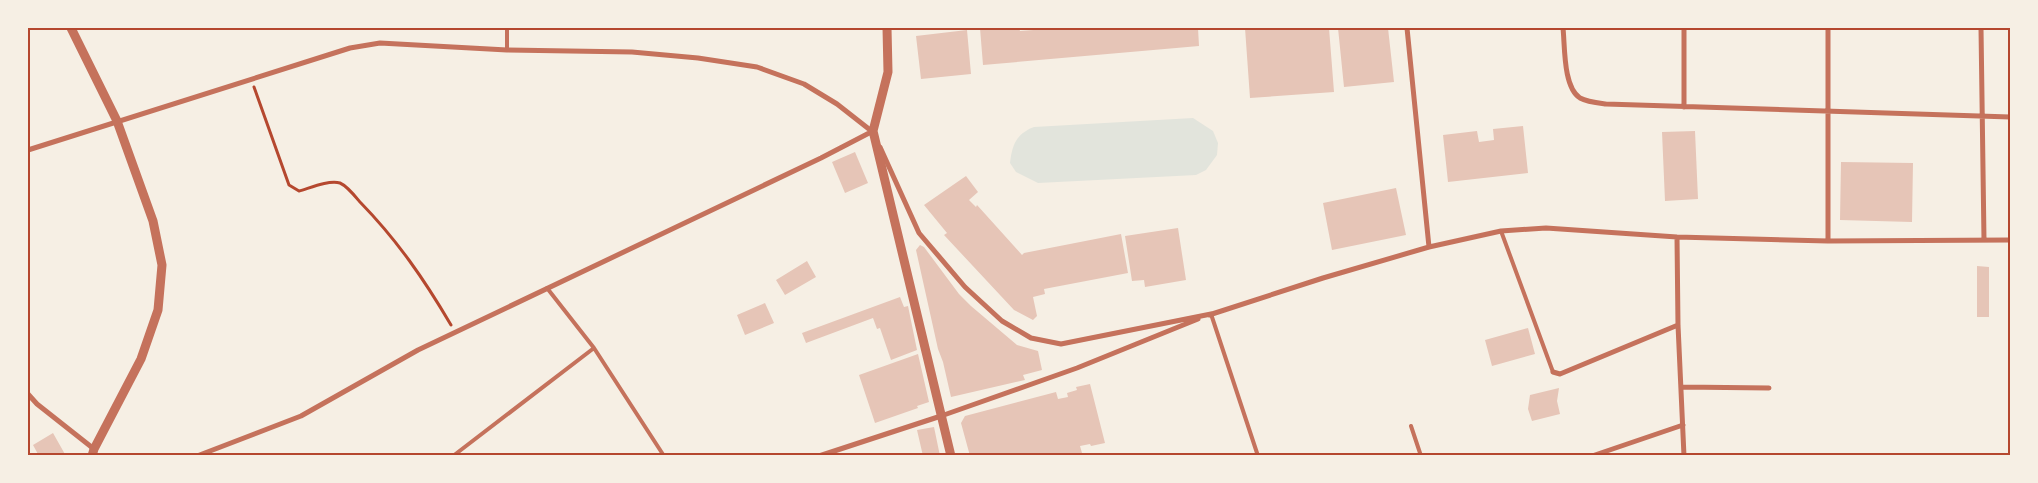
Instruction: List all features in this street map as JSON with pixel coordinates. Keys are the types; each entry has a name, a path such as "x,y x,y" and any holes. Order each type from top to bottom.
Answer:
{"street":[{"path":"28,394 93,452 141,359 158,310 162,265 153,220 117,121 71,28"},
{"path":"888,28 888,72 873,131 951,456"},
{"path":"1407,28 1429,247"},
{"path":"1563,28 1568,81 1572,90 1579,98 1606,104 2010,117"},
{"path":"1684,28 1684,107"},
{"path":"1828,28 1828,241"},
{"path":"1981,28 1984,240"},
{"path":"28,150 350,48 380,43 507,50 632,52 698,58 757,67 804,84 837,104 873,131 919,233 964,287 1002,321 1031,338 1060,344 1211,314"},
{"path":"197,456 301,416 418,350 821,158 873,131"},
{"path":"819,456 941,416 1077,368 1211,314 1323,278 1429,247 1501,231 1546,228 1677,237 1828,241 2010,240"},
{"path":"1677,237 1678,325 1684,456"},
{"path":"1553,372 1560,374 1678,325"},
{"path":"1682,387 1769,388"},
{"path":"1592,456 1684,425"}],"lane":[{"path":"507,28 507,50"},
{"path":"1501,231 1553,372"},
{"path":"547,288 594,348 664,456"},
{"path":"1211,314 1258,456"},
{"path":"452,456 594,348"},
{"path":"1410,426 1421,456"}],"path":[{"path":"251,79 290,185 299,191 329,183 341,184 349,190 394,238 426,282 455,332"}],"shaded area":[{"path":"1193,118 1213,131 1218,143 1217,155 1206,170 1196,175 1038,183 1016,172 1010,163 1016,141 1023,133 1034,127"}],"building":[{"path":"980,28 1019,28 1020,31 1060,28 1198,28 1199,46 983,65"},
{"path":"1245,28 1329,28 1334,92 1250,98"},
{"path":"1338,28 1388,28 1394,82 1344,87"},
{"path":"967,30 971,74 921,79 916,36"},
{"path":"1523,126 1528,173 1448,182 1443,135 1477,131 1479,142 1494,140 1493,129"},
{"path":"1695,131 1698,199 1665,201 1662,132"},
{"path":"855,152 868,183 845,193 832,162"},
{"path":"1841,162 1913,163 1912,222 1840,220"},
{"path":"966,176 978,192 969,200 976,207 977,205 1022,255 1024,253 1121,234 1128,273 1044,289 1045,294 1033,297 1037,316 1033,320 1014,310 944,235 947,233 924,205"},
{"path":"1396,188 1406,235 1332,250 1323,203"},
{"path":"1178,228 1186,280 1145,287 1144,280 1132,281 1125,236"},
{"path":"920,245 924,247 959,294 971,306 1017,345 1038,351 1042,370 1023,375 1025,380 951,397 938,349 916,250"},
{"path":"807,261 816,277 785,295 776,280"},
{"path":"1977,266 1989,267 1989,317 1977,317"},
{"path":"900,297 904,307 908,306 917,350 891,360 880,328 877,329 873,318 806,343 802,333"},
{"path":"765,303 774,323 745,335 737,315"},
{"path":"1528,328 1535,354 1492,366 1485,340"},
{"path":"918,354 929,402 917,406 918,408 875,423 859,375"},
{"path":"1090,384 1105,443 1080,446 1082,453 1072,456 970,456 961,423 965,416 1056,392 1058,399 1068,397 1067,393 1077,390 1076,387"},
{"path":"1559,388 1557,401 1560,414 1532,421 1528,409 1530,395"},
{"path":"934,427 940,456 923,456 917,430"},
{"path":"53,433 66,456 39,456 33,445"}]}
